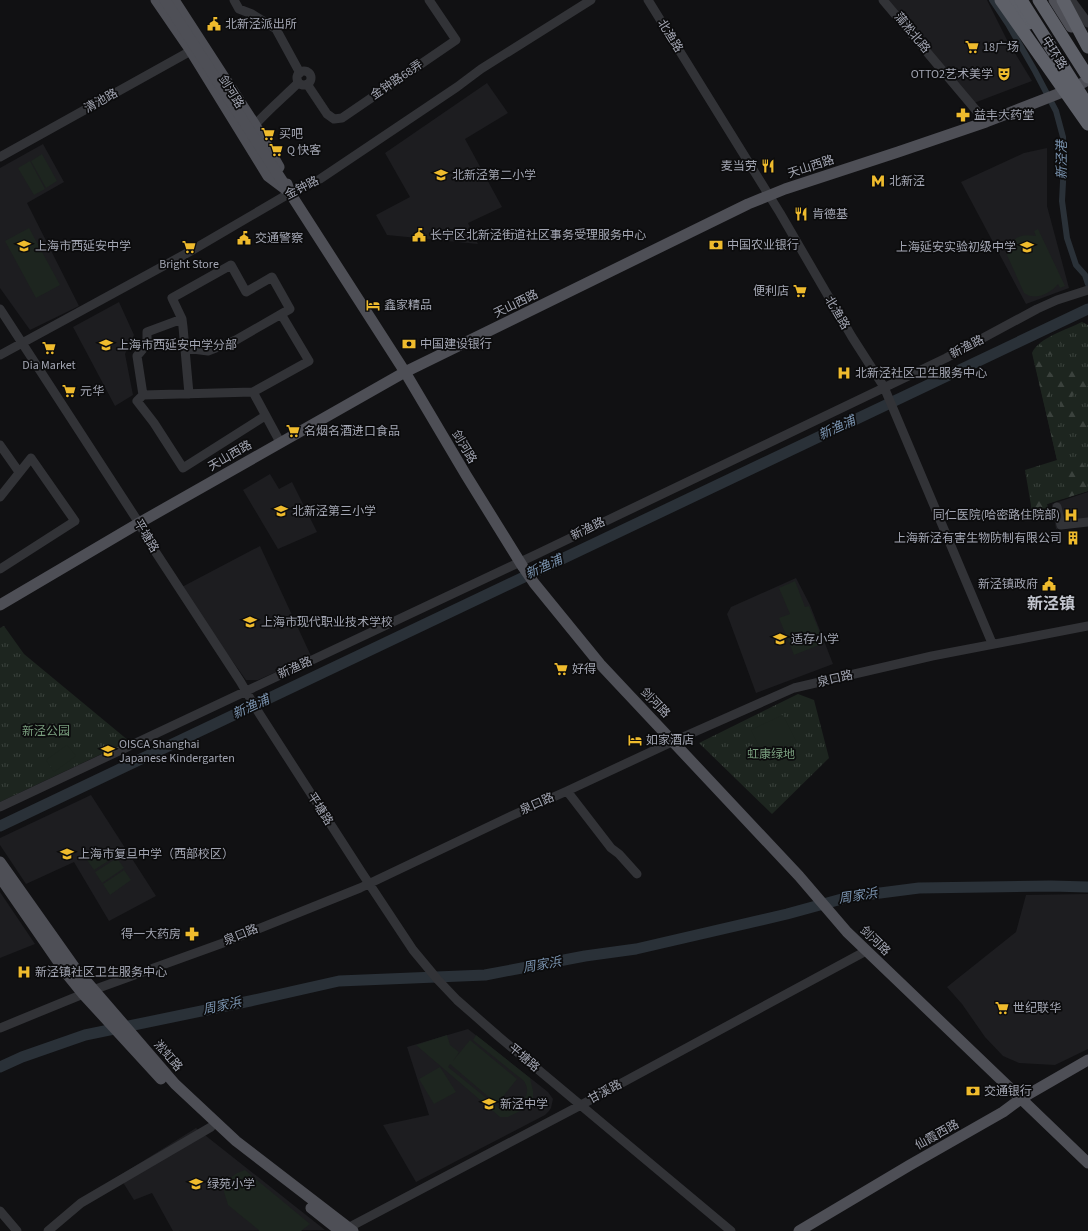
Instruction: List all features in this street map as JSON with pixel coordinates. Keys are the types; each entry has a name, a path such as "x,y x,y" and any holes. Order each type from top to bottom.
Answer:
{"highway":[{"path":"1001,0 1088,124"},
{"path":"1013,0 1052,56"},
{"name":"中环路","path":"1021,0 1088,106"},
{"name":"中环路","path":"1039,0 1088,77"},
{"path":"1063,0 1088,47"}],"main road":[{"name":"剑河路","path":"156,0 191,51 268,176 290,193"},
{"path":"165,0 290,193"},
{"name":"剑河路","path":"174,0 255,125 282,172 290,193 405,372 466,475 534,583 600,664 674,741 799,876 847,932 1022,1098 1088,1163"},
{"path":"1054,0 1088,53"},
{"path":"1052,56 1088,112"},
{"name":"天山西路","path":"0,605 138,523 405,372 768,195 986,122 1073,88 1088,80"},
{"name":"淞虹路","path":"0,862 75,968 88,992"},
{"name":"淞虹路","path":"0,877 66,973 88,992 131,1040 175,1084 236,1141 346,1230"},
{"name":"淞虹路","path":"131,1040 171,1090 234,1148 346,1230"},
{"name":"仙霞西路","path":"798,1231 1003,1112 1022,1098 1088,1060"}],"street":[{"name":"金钟路68弄","path":"234,0 239,9 252,14 276,28 300,73 305,72 309,75 310,79 303,83 327,114 334,119 342,118 456,40 429,0"},
{"name":"金钟路","path":"0,355 189,252 290,193 320,178 457,87 480,69 591,0"},
{"name":"北渔路","path":"648,0 886,391 992,643"},
{"name":"蒲淞北路","path":"884,0 986,122"},
{"path":"1072,0 1088,23"},
{"name":"清池路","path":"0,157 203,44"},
{"path":"255,125 266,112 303,83"},
{"path":"185,348 208,351 236,340 290,309 272,277 246,292 231,265 172,298 182,319 189,394"},
{"name":"新渔路","path":"0,807 248,695 313,660 886,391 1038,309 1057,300 1088,290"},
{"name":"平塘路","path":"0,309 240,681 362,874 413,950 457,1000 731,1231"},
{"path":"265,416 183,468 154,423 137,401 143,395 253,392 309,360 281,314"},
{"path":"143,395 137,356 147,344 147,332 182,319"},
{"path":"253,392 280,442"},
{"path":"0,445 19,472"},
{"path":"0,496 30,458 75,521 0,569"},
{"path":"1057,506 1061,525 1088,522"},
{"name":"泉口路","path":"0,1028 88,992 224,943 370,884 509,817 794,688 992,643 1088,626"},
{"path":"567,791 611,848 619,854 636,874"},
{"name":"甘溪路","path":"346,1230 866,951"},
{"path":"48,1231 81,1203 211,1127"},
{"path":"0,1211 17,1231"}],"shaded area":[{"path":"887,0 987,0 1007,40 1032,81 974,103"},
{"name":"北新泾第二小学","path":"487,83 508,113 465,139 502,207 468,223 478,244 387,235 376,215 410,197 385,153"},
{"name":"上海市西延安中学","path":"43,144 64,182 27,203 79,306 30,330 0,288 0,168"},
{"name":"上海延安实验初级中学","path":"1047,148 1047,206 1069,288 1026,304 961,182 1024,153"},
{"name":"上海市西延安中学分部","path":"119,302 134,335 125,354 133,395 115,406 73,327"},
{"name":"北新泾第三小学","path":"270,474 279,489 292,482 317,532 278,549 243,490"},
{"name":"同仁医院(哈密路住院部)","path":"1088,492 1088,525 1056,529 1052,504"},
{"name":"上海市现代职业技术学校","path":"260,546 311,656 258,680 246,680 180,588"},
{"name":"适存小学","path":"796,578 810,605 833,664 756,693 727,614 731,607"},
{"name":"上海市复旦中学（西部校区）","path":"91,795 156,896 109,921 74,862 26,884 0,845 0,838"},
{"path":"0,892 35,944 0,958"},
{"path":"1088,894 1088,1049 1055,1065 1019,1063 1003,1056 985,1037 962,1004 947,987 1016,932 1026,895"},
{"name":"新泾中学","path":"468,1029 548,1092 553,1099 551,1108 545,1115 416,1182 383,1125 429,1115 407,1047"},
{"name":"绿苑小学","path":"196,1128 325,1230 173,1231 152,1193 134,1200 119,1176"}],"green space":[{"path":"42,154 57,181 46,188 31,161"},
{"path":"30,161 45,189 34,195 18,168"},
{"path":"29,228 60,285 36,298 5,241"},
{"path":"1038,229 1065,286 1060,288 1058,284 1047,293 1033,296 1024,293 1007,255 1013,241 1020,236 1036,236 1034,231"},
{"path":"1082,322 1088,325 1088,491 1047,504 1049,516 1033,517 1025,470 1057,460 1032,353 1040,343 1047,338"},
{"path":"1059,338 1061,343 1052,345 1056,354 1048,355 1045,351 1043,353 1039,349 1044,341"},
{"path":"1033,355 1054,376 1047,388 1050,392 1049,406 1052,407 1057,423 1064,431 1057,460"},
{"path":"1057,367 1074,367 1086,377 1088,386 1079,389"},
{"path":"1057,374 1075,391 1071,399 1076,412 1081,416 1088,418 1088,425 1083,429 1075,428 1063,417 1060,407 1059,394 1054,380"},
{"path":"1078,454 1086,470 1088,491 1062,499 1064,482 1062,471"},
{"path":"1030,495 1056,501 1047,504 1049,516 1033,517"},
{"path":"795,581 805,607 809,606 824,643 794,655 779,618 790,614 779,588"},
{"name":"新泾公园","path":"4,626 24,654 129,741 0,802 0,628"},
{"name":"虹康绿地","path":"798,694 814,700 829,758 772,814 699,743"},
{"path":"783,715 797,743 765,758 751,730"},
{"path":"67,745 76,756 54,772 46,760"},
{"path":"109,846 116,856 94,870 87,860"},
{"path":"117,858 124,868 102,883 95,872"},
{"path":"124,870 131,880 110,895 103,884"},
{"path":"447,1035 450,1045 459,1052 453,1061 470,1040 517,1079 497,1104 450,1064 448,1067 501,1110 512,1107 522,1101 527,1093 527,1087 524,1081 473,1040 476,1035 530,1078 533,1098 529,1104 522,1110 508,1117 500,1117 416,1045"},
{"path":"440,1067 456,1092 434,1104 419,1079"},
{"path":"245,1170 310,1224 301,1231 260,1231 228,1205 224,1192 226,1181 237,1173"}],"waterway":[{"name":"新泾港","path":"992,0 1008,24 1056,111 1063,137 1064,163 1062,201 1067,238 1076,265 1085,275 1088,284"},
{"name":"新渔浦","path":"0,826 1088,309"},
{"name":"周家浜","path":"0,1067 22,1057 85,1035 339,981 485,975 585,956 636,949 787,914 849,897 919,888 1051,886 1088,887"}],"place":[{"name":"北新泾派出所","path":"214,24"},
{"name":"18广场","path":"972,47"},
{"name":"OTTO2艺术美学","path":"1004,74"},
{"name":"益丰大药堂","path":"963,115"},
{"name":"买吧","path":"268,134"},
{"name":"Q 快客","path":"276,150"},
{"name":"麦当劳","path":"768,166"},
{"name":"北新泾第二小学","path":"441,175"},
{"name":"北新泾","path":"878,181"},
{"name":"肯德基","path":"801,214"},
{"name":"长宁区北新泾街道社区事务受理服务中心","path":"419,235"},
{"name":"交通警察","path":"244,238"},
{"name":"中国农业银行","path":"716,245"},
{"name":"上海市西延安中学","path":"24,246"},
{"name":"Bright Store","path":"189,247"},
{"name":"上海延安实验初级中学","path":"1027,247"},
{"name":"便利店","path":"800,291"},
{"name":"鑫家精品","path":"373,305"},
{"name":"中国建设银行","path":"409,344"},
{"name":"上海市西延安中学分部","path":"106,345"},
{"name":"Dia Market","path":"49,348"},
{"name":"北新泾社区卫生服务中心","path":"844,373"},
{"name":"元华","path":"69,391"},
{"name":"名烟名酒进口食品","path":"293,431"},
{"name":"北新泾第三小学","path":"281,511"},
{"name":"同仁医院(哈密路住院部)","path":"1071,515"},
{"name":"上海新泾有害生物防制有限公司","path":"1073,538"},
{"name":"新泾镇政府","path":"1049,584"},
{"name":"上海市现代职业技术学校","path":"250,622"},
{"name":"适存小学","path":"780,639"},
{"name":"好得","path":"561,669"},
{"name":"如家酒店","path":"635,740"},
{"name":"OISCA Shanghai Japanese Kindergarten","path":"108,751"},
{"name":"上海市复旦中学（西部校区）","path":"67,854"},
{"name":"得一大药房","path":"192,934"},
{"name":"新泾镇社区卫生服务中心","path":"24,972"},
{"name":"世纪联华","path":"1002,1008"},
{"name":"交通银行","path":"973,1091"},
{"name":"新泾中学","path":"489,1104"},
{"name":"绿苑小学","path":"196,1184"}],"district":[{"name":"新泾镇","path":"1051,604"}]}
